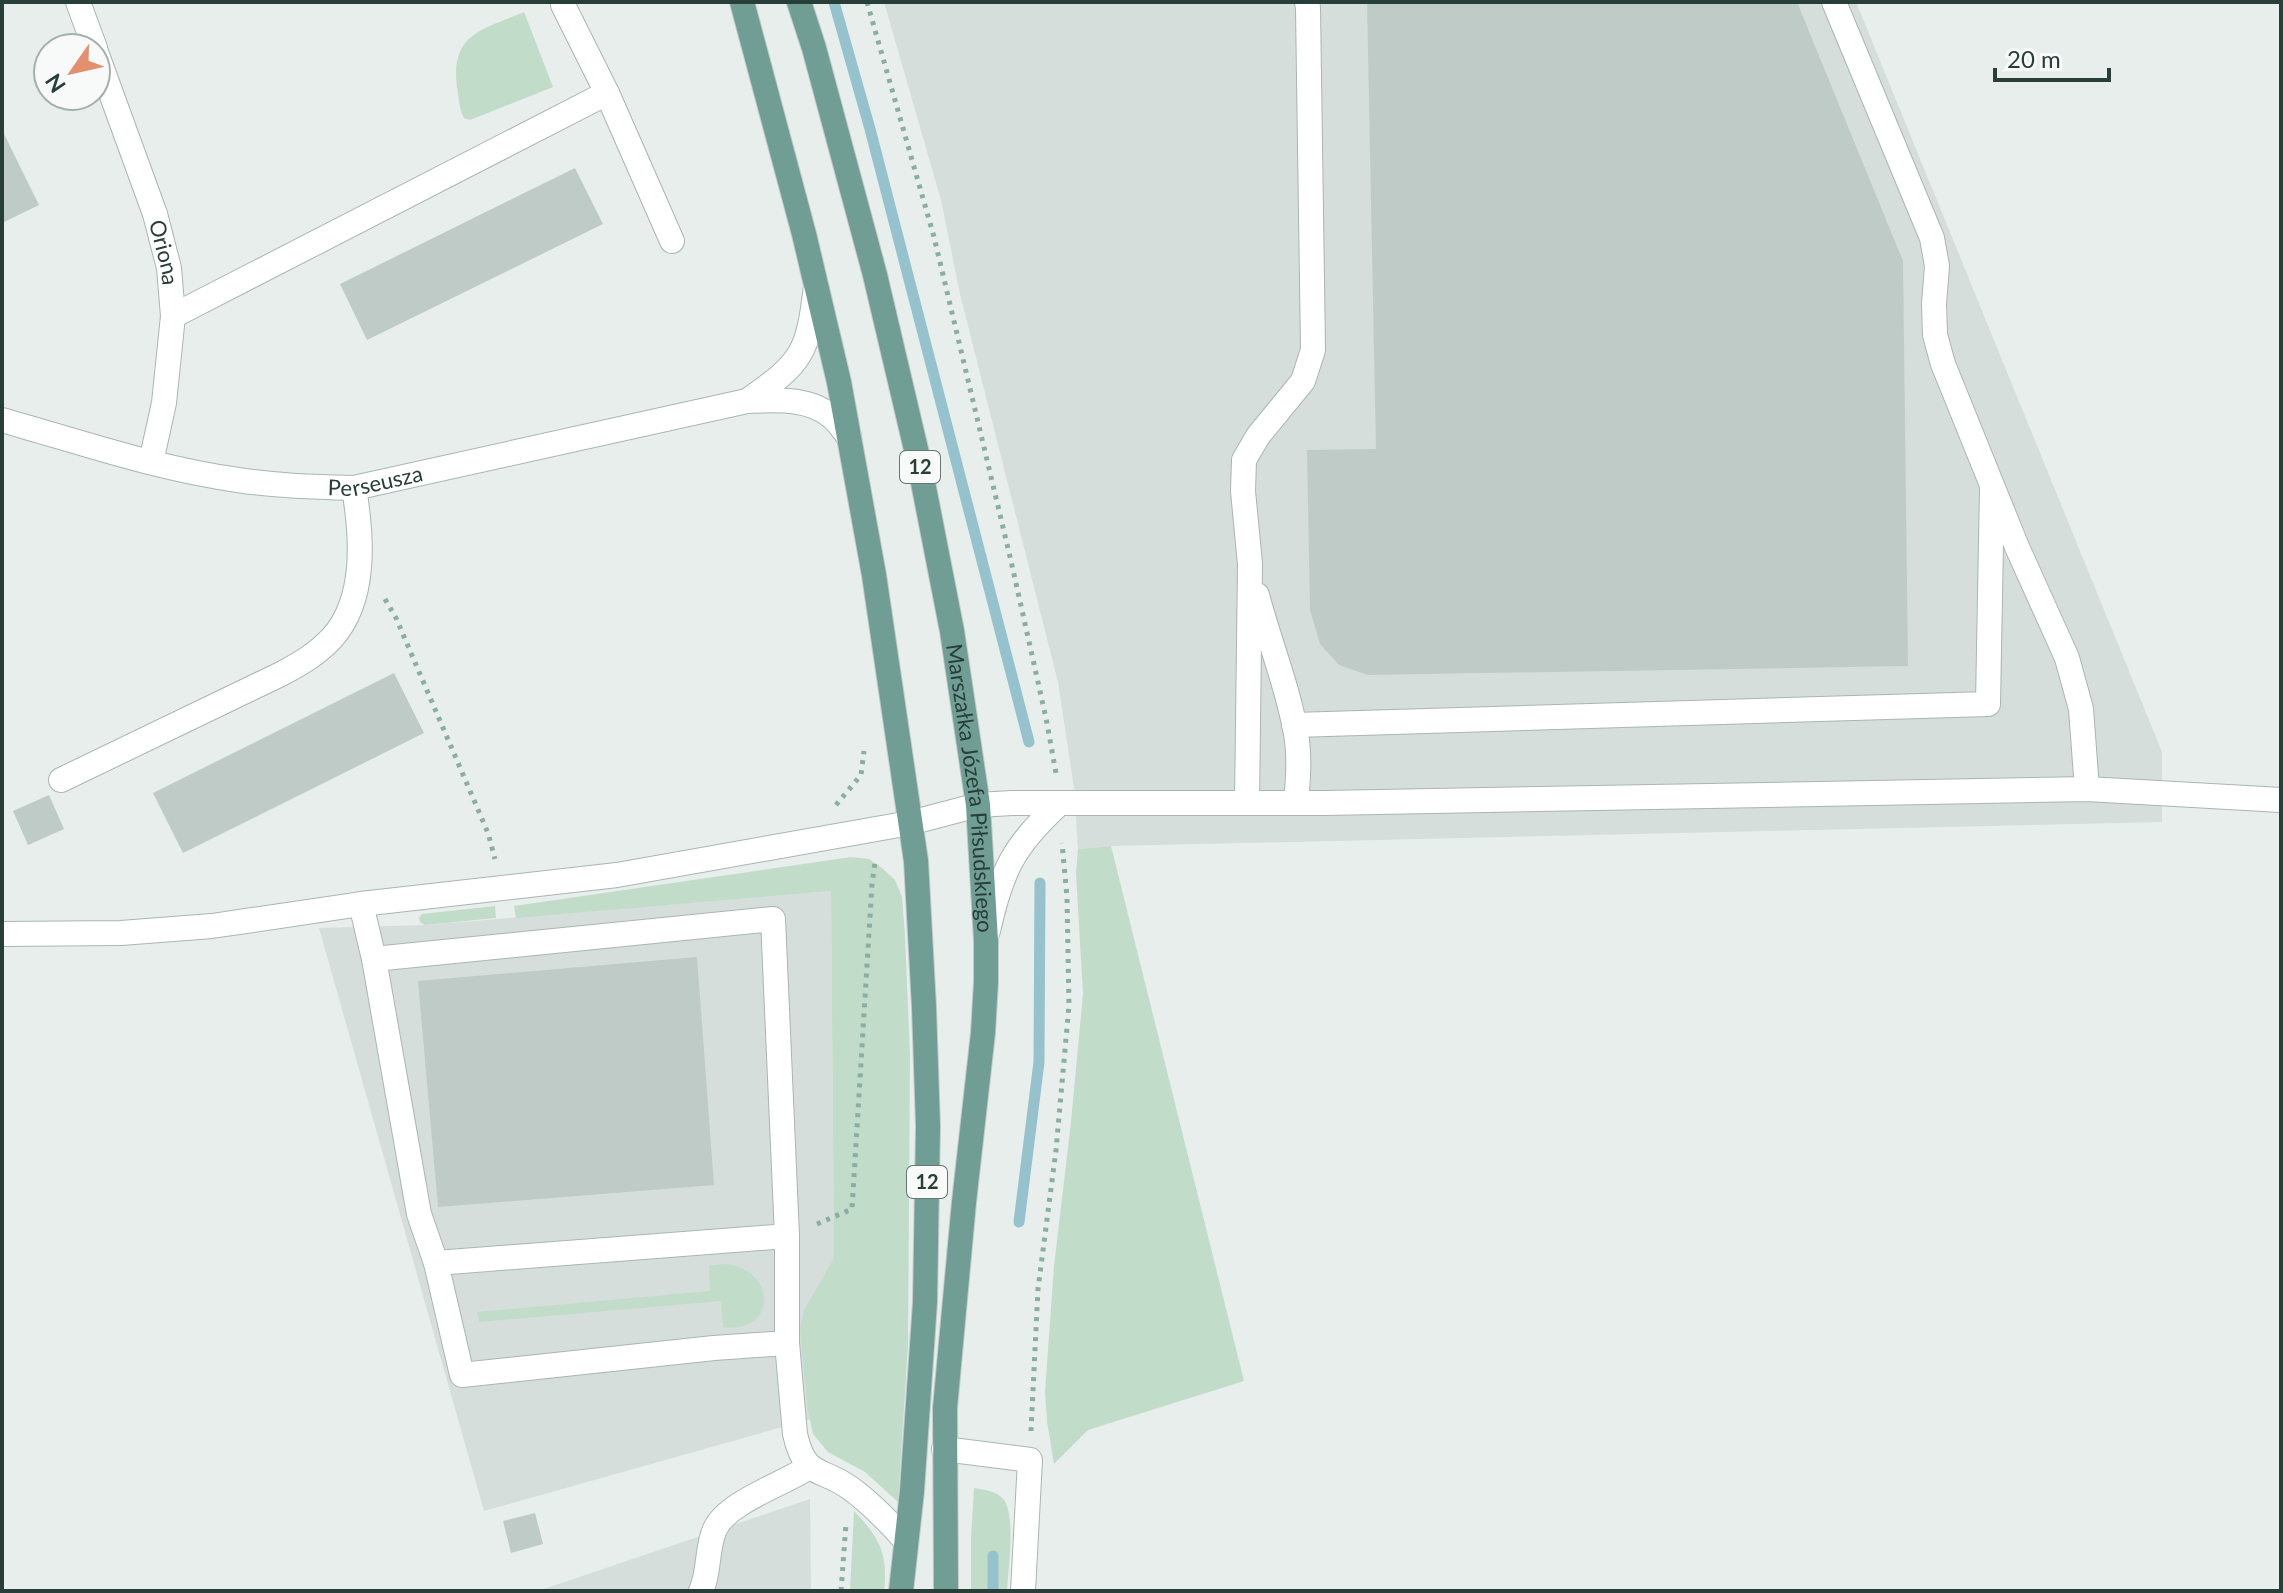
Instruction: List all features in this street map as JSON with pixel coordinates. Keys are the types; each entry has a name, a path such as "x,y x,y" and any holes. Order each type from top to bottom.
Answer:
{"main road":[{"name":"12","path":"742,2 816,284 849,437 874,575 918,891 928,1126 925,1302 912,1491 901,1591"},
{"name":"Marszałka Józefa Piłsudskiego","path":"799,2 875,275 919,462 952,631 978,805 986,941 983,1033 945,1408 946,1591"}],"street":[{"name":"Oriona","path":"78,2 89,32"},
{"path":"1247,803 1250,564 1243,491 1244,460 1258,436 1303,381 1313,350 1307,2"},
{"path":"1834,2 1932,238 1937,266 1935,335 1943,364 1992,488 2067,658 2081,709 2087,789"},
{"path":"563,5 607,93 672,241"},
{"path":"173,316 607,93"},
{"name":"Oriona","path":"112,96 155,214 169,268 173,316 164,403 151,462"},
{"name":"Perseusza","path":"747,401 779,379 801,353 808,337 816,284"},
{"name":"Perseusza","path":"2,420 151,462 236,480 288,486 354,488 747,401 789,401 816,407 831,416 849,437"},
{"path":"61,780 281,674 309,659 333,637 347,616 356,587 361,537 354,488"},
{"path":"1294,725 1988,704 1992,488"},
{"path":"1250,564 1294,725 1298,765 1296,803"},
{"path":"2,934 121,933 212,926 361,904 617,875 910,823 978,805 1012,803 1296,803 2087,789 2281,800"},
{"path":"986,941 997,890 1007,867 1030,833 1059,804"},
{"path":"361,904 374,959 419,1214 436,1263 462,1375 787,1343"},
{"path":"374,959 773,919 787,1236 787,1343 795,1434 798,1448 809,1467 849,1487 906,1541"},
{"path":"436,1263 787,1236"},
{"path":"944,1449 1030,1460 1023,1591"},
{"path":"701,1591 707,1577 710,1541 716,1526 726,1514 809,1467"}],"path":[{"path":"867,2 941,268 1056,771 1067,897 1069,1005 1056,1150 1038,1289 1030,1460"},
{"path":"379,594 391,607 488,833"},
{"path":"814,841 827,816 861,775 864,751"},
{"path":"787,1236 852,1209 876,854 875,829"},
{"path":"841,1591 849,1487"}],"shaded area":[{"path":"884,2 1856,2 2162,752 2162,822 1078,849 1074,788 1058,682 960,294 941,200"},
{"path":"831,891 832,1413 484,1511 319,928 425,925"},
{"path":"810,1499 811,1591 538,1591"}],"green space":[{"path":"524,12 553,87 470,120 464,118 459,103 456,69 464,44 483,29"},
{"path":"1111,846 1244,1381 1088,1430 1054,1464 1045,1392 1054,1266 1083,994 1076,873 1078,849"},
{"path":"851,857 869,859 895,880 902,897 905,935 910,1055 908,1345 898,1502 865,1472 828,1452 813,1434 808,1411 800,1329 804,1310 834,1258 831,891 516,918 514,906"},
{"path":"495,906 496,918 425,925 419,918 422,914"},
{"path":"723,1264 740,1268 753,1276 761,1287 764,1299 762,1311 754,1320 741,1326 723,1327 721,1301 479,1322 477,1312 710,1291 709,1266"},
{"path":"974,1488 998,1495 1008,1508 1010,1558 1007,1591 971,1591"},
{"path":"854,1511 880,1547 885,1567 884,1591 850,1591"}],"building":[{"path":"1367,2 1797,2 1903,261 1908,666 1368,675 1339,665 1320,644 1310,610 1307,450 1376,449"},
{"path":"2,130 39,205 2,223"},
{"path":"575,168 603,224 367,340 340,284"},
{"path":"394,673 424,733 183,853 153,793"},
{"path":"49,795 64,829 28,845 13,811"},
{"path":"697,957 714,1185 438,1207 418,981"},
{"path":"535,1513 543,1544 511,1553 503,1521"}],"waterway":[{"path":"834,2 870,129 1029,742"},
{"path":"1019,1222 1039,1062 1040,883"},
{"path":"993,1556 993,1591"}]}
